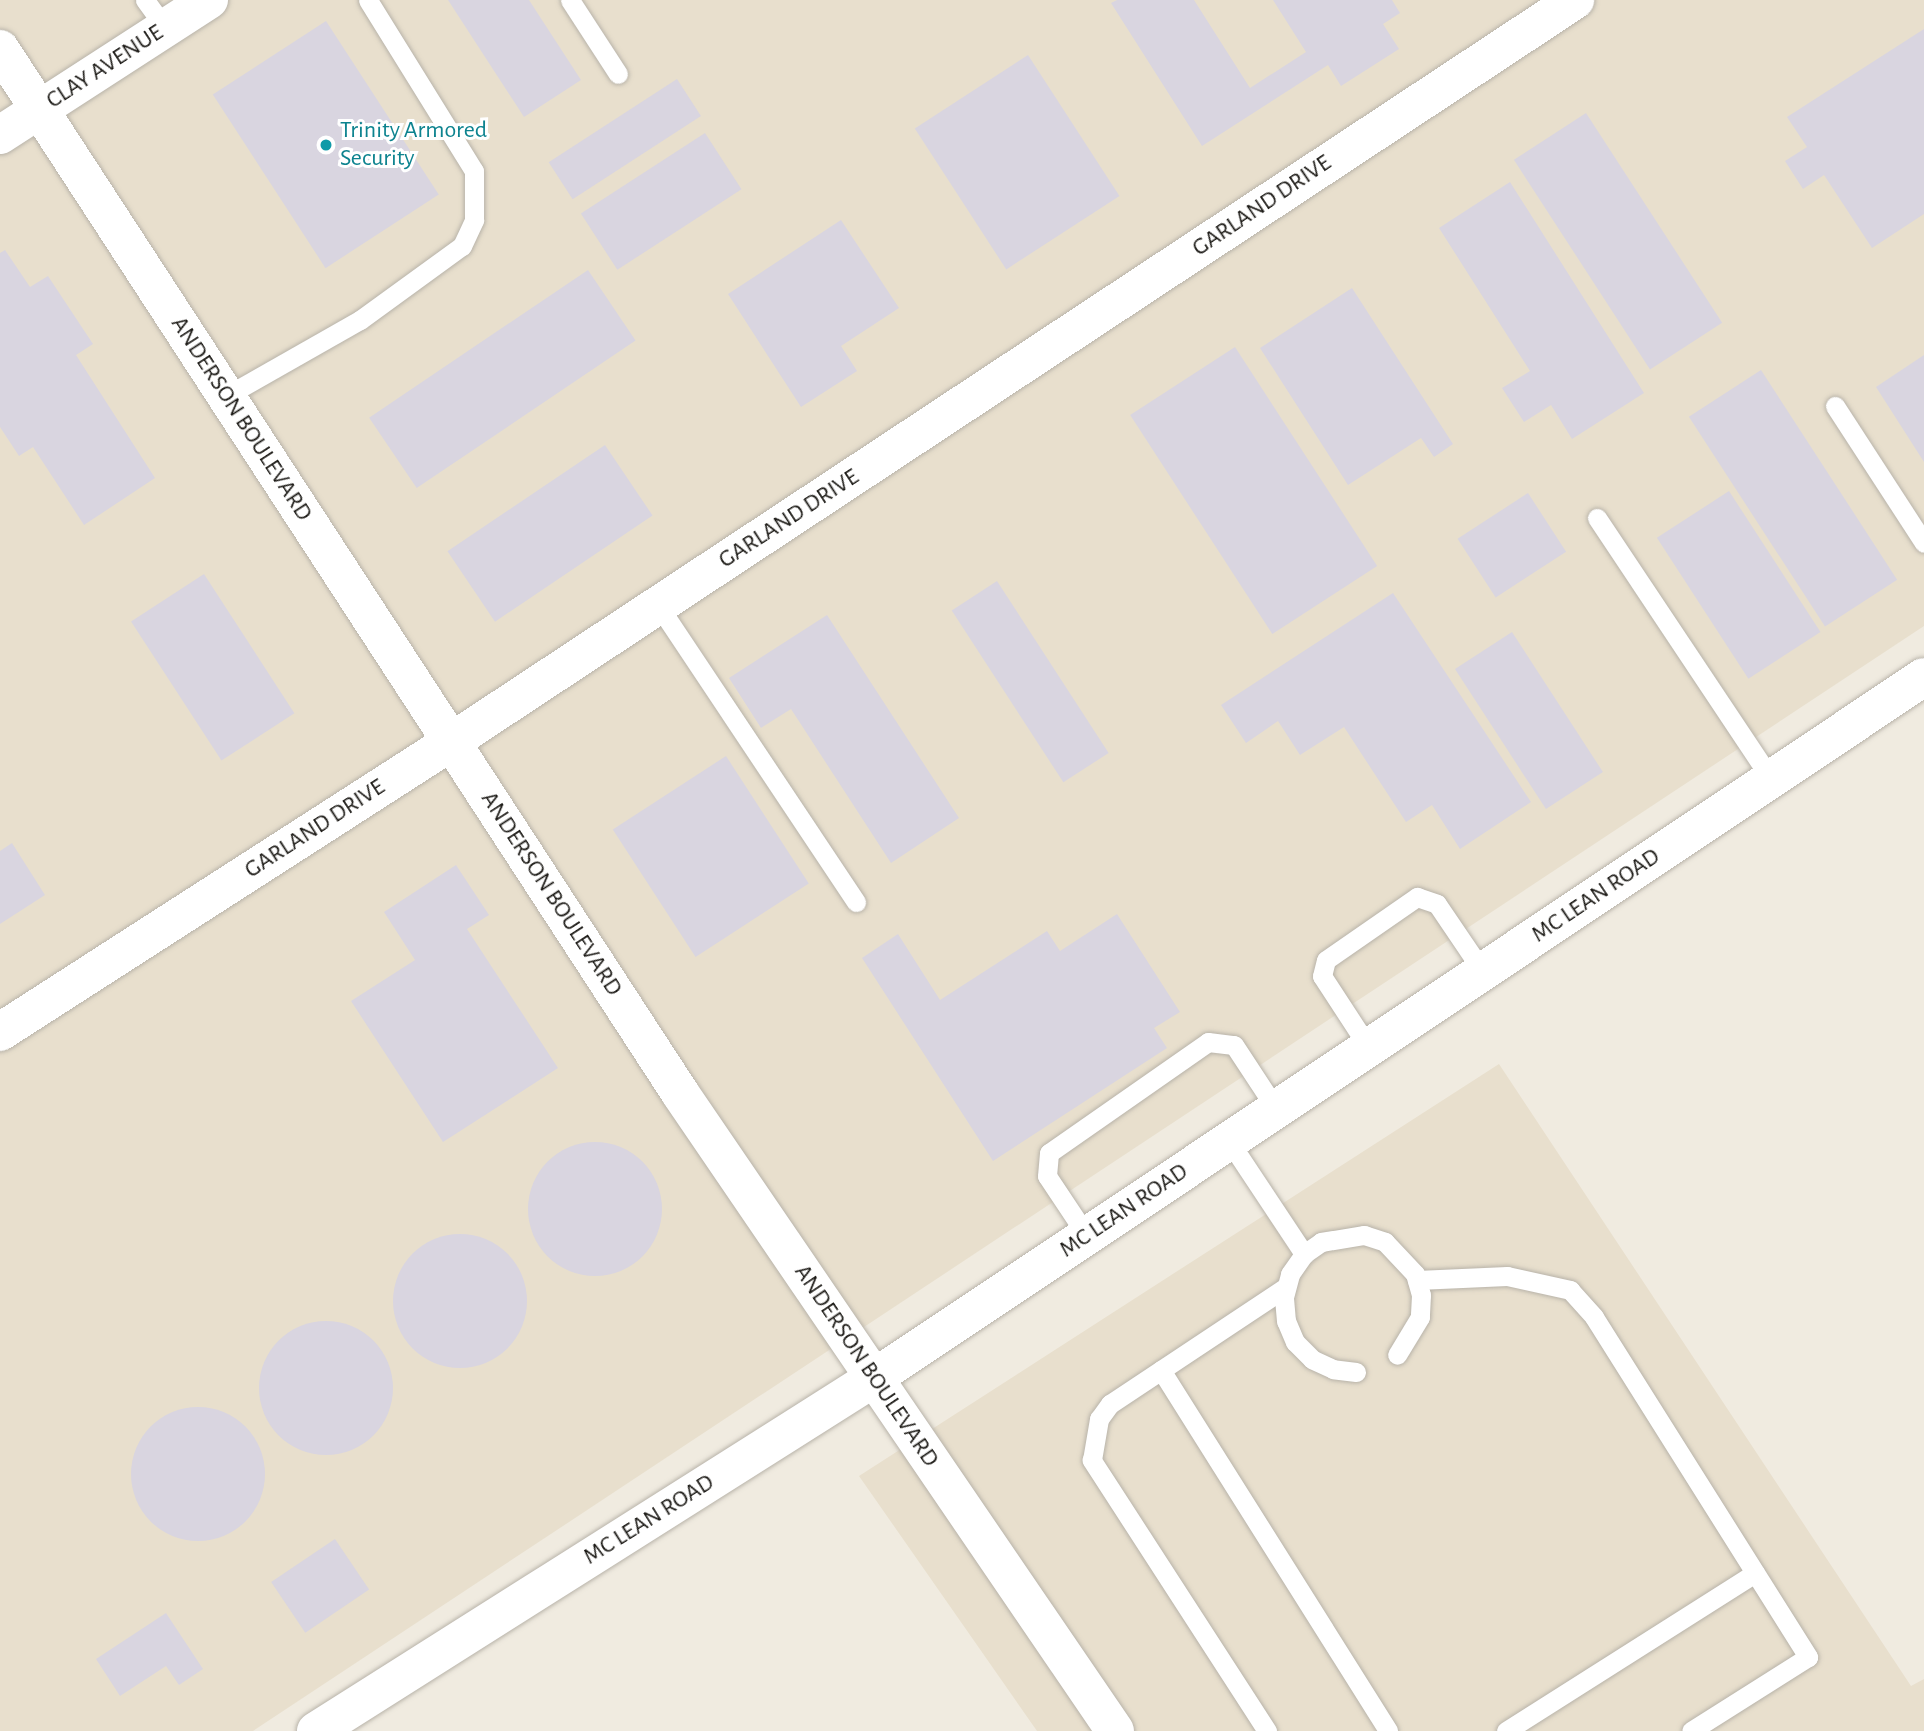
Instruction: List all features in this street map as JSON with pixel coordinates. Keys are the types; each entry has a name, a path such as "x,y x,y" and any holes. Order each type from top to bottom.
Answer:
{"street":[{"name":"CLAY AVENUE","path":"0,135 40,110 155,14 209,0"},
{"name":"GARLAND DRIVE","path":"0,1032 451,742 1575,0"},
{"name":"ANDERSON BOULEVARD","path":"0,49 680,1093 1115,1731"},
{"name":"MC LEAN ROAD","path":"316,1731 874,1378 1924,677"}],"lane":[{"path":"226,396 360,320 462,246 474,220 474,170 368,0"},
{"path":"570,0 618,74"},
{"path":"1835,406 1924,543"},
{"path":"1597,518 1771,779"},
{"path":"659,605 856,902"},
{"path":"1369,1048 1322,976 1326,960 1417,897 1437,904 1483,972"},
{"path":"1087,1236 1047,1176 1049,1153 1208,1042 1234,1045 1276,1109"},
{"path":"1228,1141 1304,1254"},
{"path":"1267,1731 1092,1460 1099,1419 1110,1404 1286,1287 1304,1254 1321,1242 1364,1235 1385,1242 1403,1255 1417,1280 1420,1317 1397,1355"},
{"path":"1417,1280 1507,1276 1570,1290 1594,1317 1808,1657 1691,1731"},
{"path":"1286,1287 1286,1321 1295,1342 1312,1359 1333,1369 1356,1371"},
{"path":"1161,1370 1388,1731"},
{"path":"1506,1731 1755,1573"}],"shaded area":[{"path":"0,0 1924,0 1924,626 253,1731 0,1731"},
{"path":"1499,1064 1911,1686 1924,1679 1924,1731 1037,1731 859,1476"}],"building":[{"path":"448,0 529,0 581,80 524,117"},
{"path":"1117,0 1194,0 1250,88 1306,52 1273,0 1392,0 1400,13 1383,24 1399,49 1341,86 1328,65 1202,146 1111,3"},
{"name":"Trinity Armored Security","path":"326,21 439,195 326,268 213,95"},
{"path":"1924,29 1924,214 1872,248 1824,175 1803,189 1785,161 1807,147 1787,117"},
{"path":"1028,55 1119,196 1006,269 915,129"},
{"path":"677,79 701,116 573,199 549,162"},
{"path":"1586,113 1722,323 1650,370 1514,160"},
{"path":"705,133 741,189 617,270 581,214"},
{"path":"1510,182 1644,393 1572,439 1551,405 1524,422 1502,388 1530,371 1439,228"},
{"path":"841,220 899,308 841,346 857,371 801,407 728,294"},
{"path":"5,250 30,287 48,276 93,344 76,355 155,478 84,525 33,447 19,456 0,427 0,253"},
{"path":"588,270 636,340 417,488 369,418"},
{"path":"1352,288 1453,444 1434,457 1421,438 1348,485 1260,348"},
{"path":"1235,347 1377,566 1272,634 1130,415"},
{"path":"1924,355 1924,462 1876,387"},
{"path":"1761,370 1897,580 1825,627 1689,417"},
{"path":"605,445 653,515 495,622 447,551"},
{"path":"1729,491 1820,632 1748,679 1657,538"},
{"path":"1528,493 1566,552 1496,597 1458,539"},
{"path":"204,574 294,713 221,761 131,621"},
{"path":"997,581 1109,753 1063,782 952,610"},
{"path":"1393,593 1531,802 1460,849 1432,805 1406,822 1344,727 1300,755 1278,721 1246,743 1221,705"},
{"path":"827,615 959,818 891,863 791,709 761,728 729,678"},
{"path":"1512,632 1603,772 1546,809 1455,669"},
{"path":"726,756 809,883 696,957 613,830"},
{"path":"12,843 45,895 0,924 0,851"},
{"path":"456,865 489,915 467,929 558,1068 443,1142 351,1001 415,960 384,912"},
{"path":"1117,914 1180,1012 1154,1028 1167,1048 993,1161 862,958 898,934 940,1000 1047,931 1060,951"},
{"path":"595,1142 621,1147 643,1161 657,1183 662,1209 657,1235 643,1257 621,1271 595,1276 569,1271 547,1257 533,1235 528,1209 533,1183 547,1161 569,1147"},
{"path":"460,1234 486,1239 508,1253 522,1275 527,1301 522,1327 508,1349 486,1363 460,1368 434,1363 412,1349 398,1327 393,1301 398,1275 412,1253 434,1239"},
{"path":"326,1321 352,1326 374,1340 388,1362 393,1388 388,1414 374,1436 352,1450 326,1455 300,1450 278,1436 264,1414 259,1388 264,1362 278,1340 300,1326"},
{"path":"198,1407 224,1412 246,1426 260,1448 265,1474 260,1500 246,1522 224,1536 198,1541 172,1536 150,1522 136,1500 131,1474 136,1448 150,1426 172,1412"},
{"path":"335,1539 369,1590 305,1633 271,1582"},
{"path":"166,1613 203,1669 179,1685 166,1666 120,1696 96,1659"}],"place":[{"name":"Trinity Armored Security","path":"326,145"}]}
